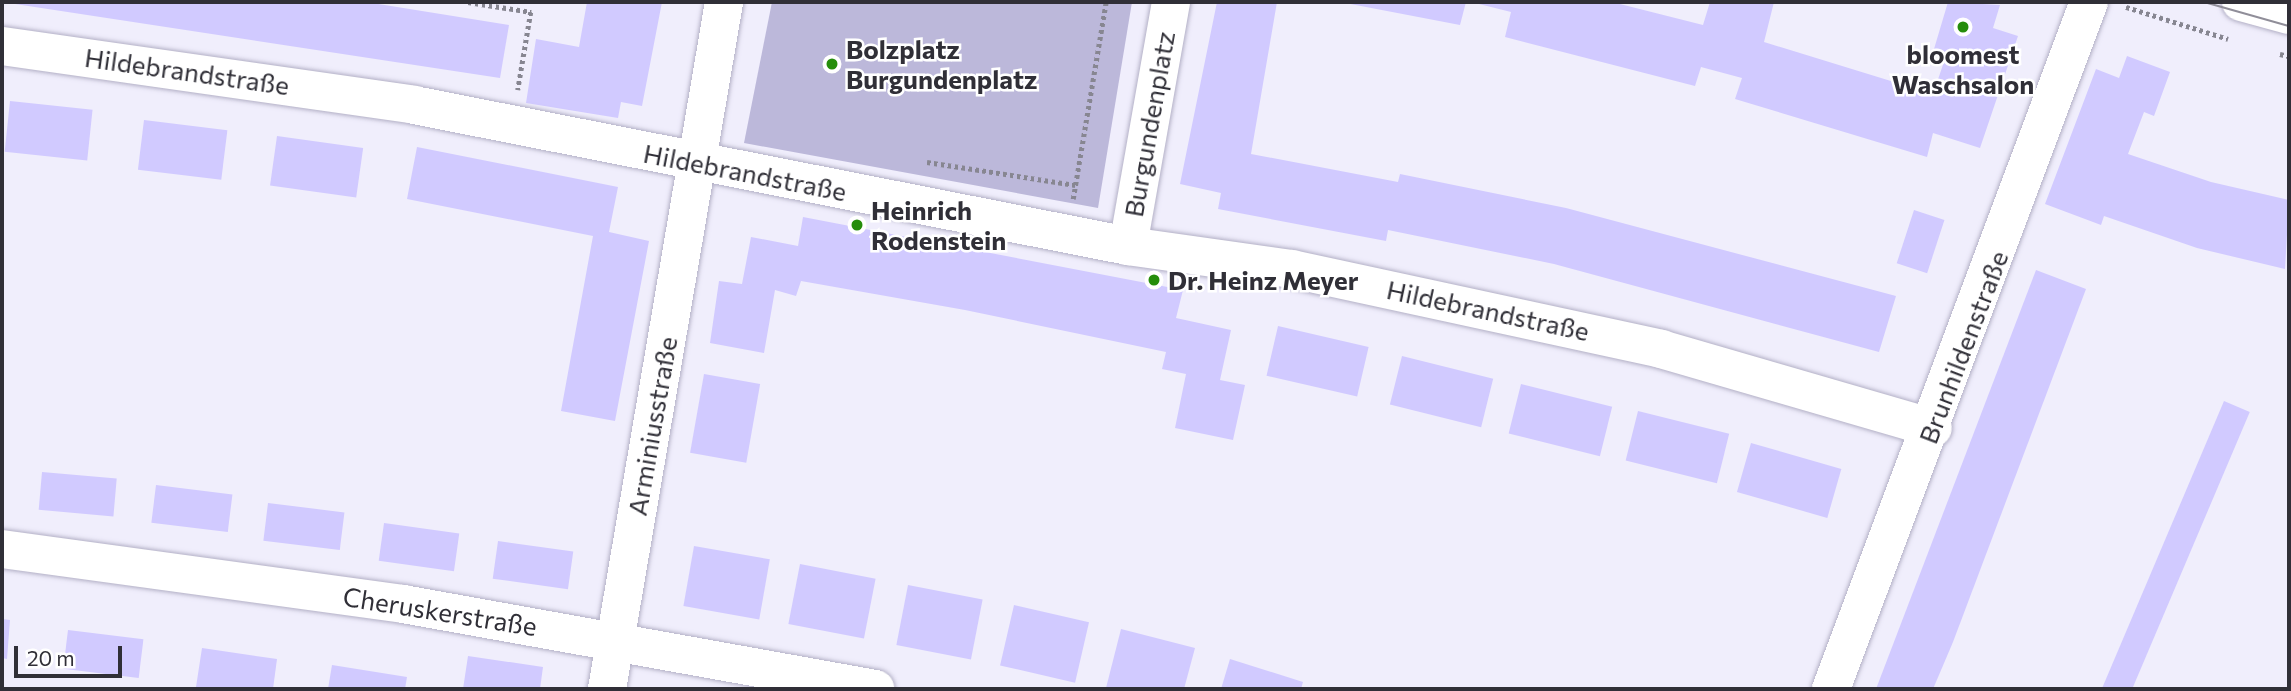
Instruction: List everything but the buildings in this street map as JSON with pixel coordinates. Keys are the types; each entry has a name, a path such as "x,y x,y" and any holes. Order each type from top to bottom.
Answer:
{"street":[{"path":"697,162 724,2"},
{"name":"Burgundenplatz","path":"1128,246 1171,2"},
{"path":"2241,2 2289,15"},
{"name":"Brunhildenstraße","path":"1831,689 2101,3"},
{"name":"Hildebrandstraße","path":"2,46 414,105 1128,246 1292,269 1474,305 1661,349 1933,428"},
{"name":"Arminiusstraße","path":"607,689 697,162"},
{"name":"Cheruskerstraße","path":"2,549 185,571 615,640 875,689"}],"path":[{"path":"468,2 531,12 515,104"},
{"path":"1071,211 1106,2"},
{"path":"2101,3 2241,43"},
{"path":"2265,50 2289,56"},
{"path":"927,162 1075,185"}],"shaded area":[{"path":"772,2 1132,2 1098,208 744,143"}],"tram line":[{"path":"2204,2 2289,26"}],"place":[{"name":"bloomest Waschsalon","path":"1963,27"},
{"name":"Bolzplatz Burgundenplatz","path":"832,64"},
{"name":"Heinrich Rodenstein","path":"857,225"},
{"name":"Dr. Heinz Meyer","path":"1154,280"}]}
